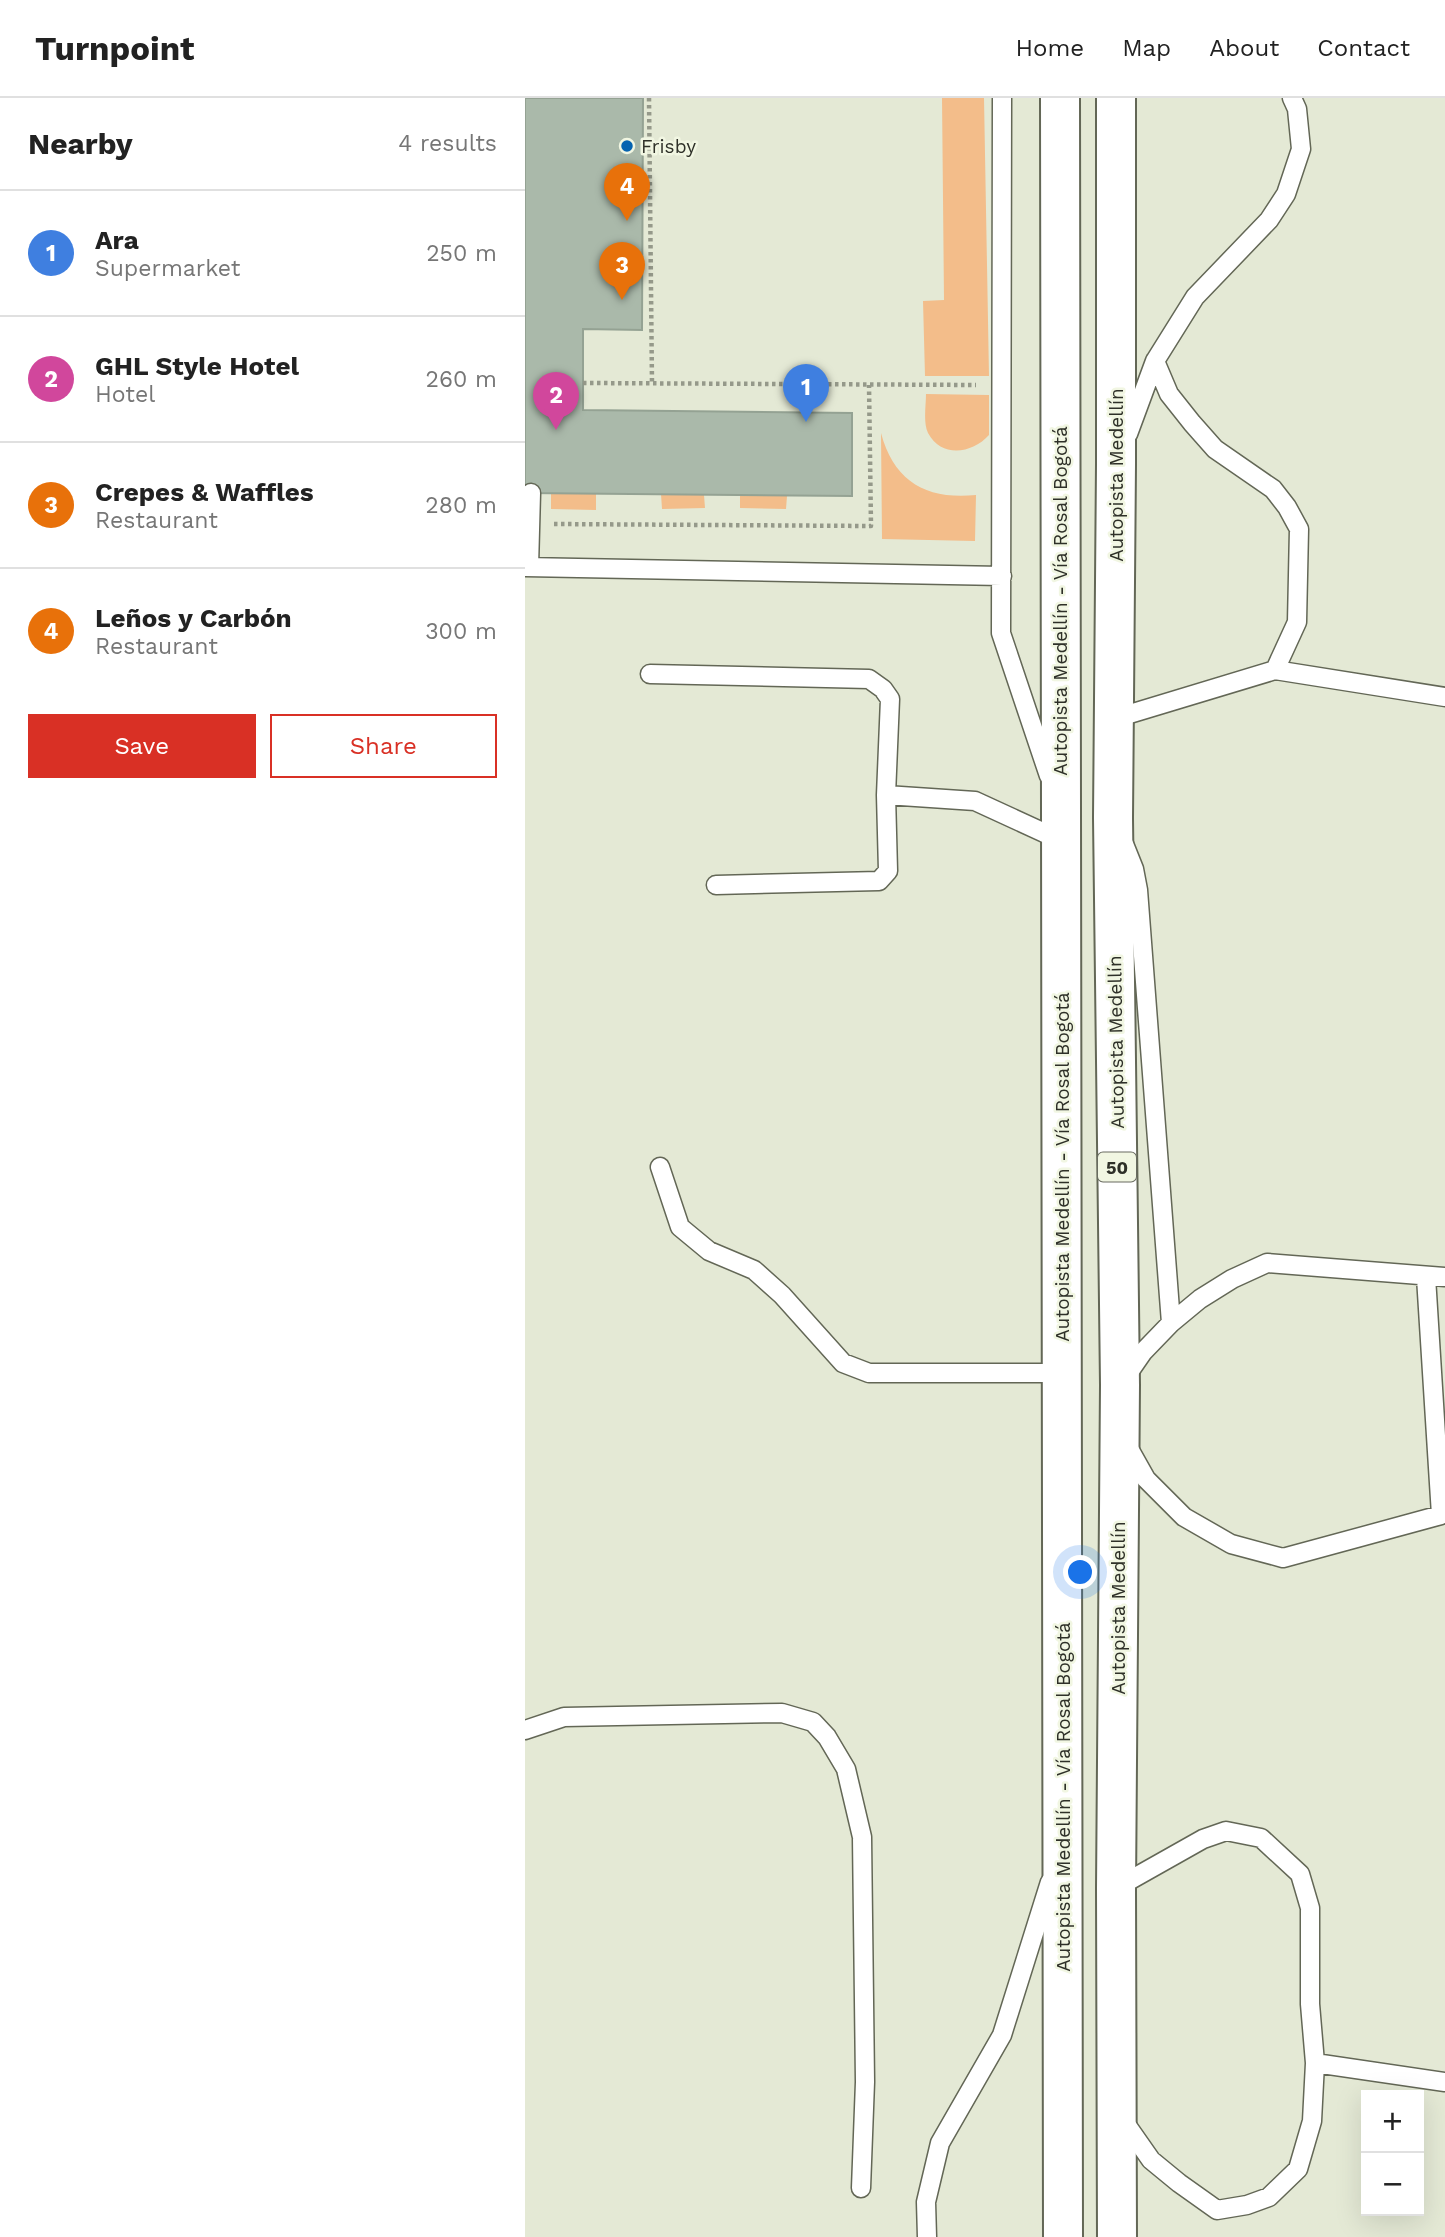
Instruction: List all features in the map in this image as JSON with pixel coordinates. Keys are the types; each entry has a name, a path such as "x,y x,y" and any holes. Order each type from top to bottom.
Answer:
{"highway":[{"name":"Autopista Medellín - Vía Rosal Bogotá","path":"1060,98 1063,2237"},
{"name":"Autopista Medellín","path":"1116,98 1117,464 1113,818 1120,1385 1116,1888 1117,2237"}],"lane":[{"path":"1002,98 1001,633 1061,826"},
{"path":"1117,464 1155,361 1195,297 1269,220 1286,194 1301,149 1297,109 1292,98"},
{"path":"1155,361 1169,394 1192,424 1215,449 1273,489 1299,529 1297,622 1275,670"},
{"path":"531,493 527,567 1002,576"},
{"path":"1113,719 1275,670 1445,697"},
{"path":"650,674 869,679 883,689 890,699 886,795 888,871 879,881 716,885"},
{"path":"886,795 975,801 1061,826"},
{"path":"1113,818 1134,869 1138,890 1171,1323"},
{"path":"660,1167 680,1227 709,1251 754,1270 782,1295 843,1363 869,1373 1062,1373"},
{"path":"1120,1385 1143,1352 1171,1323 1200,1299 1232,1279 1267,1263 1445,1277"},
{"path":"1119,1432 1146,1479 1184,1517 1231,1544 1283,1558 1441,1514 1426,1277"},
{"path":"525,1730 564,1717 782,1713 813,1722 827,1737 846,1769 862,1837 865,2082 861,2188"},
{"path":"1116,1888 1203,1839 1226,1831 1261,1839 1300,1874 1310,1908 1310,2004 1315,2063 1312,2121 1298,2169 1269,2197 1247,2205 1217,2210 1179,2183 1151,2160 1117,2112"},
{"path":"927,2237 926,2202 940,2143 1002,2035 1063,1842"},
{"path":"1315,2063 1445,2082"}],"path":[{"path":"649,98 652,384"},
{"path":"642,145 650,145"},
{"path":"642,222 650,221"},
{"path":"642,300 651,299"},
{"path":"583,383 1002,386"},
{"path":"531,523 871,526 869,385"}],"shaded area":[{"path":"942,98 984,98 989,376 925,376 923,301 944,300"},
{"path":"926,394 989,395 989,435 975,446 966,449 949,450 941,447 926,429"},
{"path":"881,433 894,464 915,484 942,494 976,495 975,541 882,539"},
{"path":"551,493 596,494 596,510 551,509"},
{"path":"661,494 704,495 705,508 662,509"},
{"path":"740,495 787,496 786,509 740,508"}],"building":[{"path":"525,98 643,98 642,330 583,329 583,410 852,413 852,496 525,493"}],"place":[{"name":"Frisby","path":"627,146"},
{"name":"Leños y Carbón","path":"627,221"},
{"name":"Crepes & Waffles","path":"622,300"},
{"name":"Ara","path":"806,422"},
{"name":"GHL Style Hotel","path":"556,430"}]}
